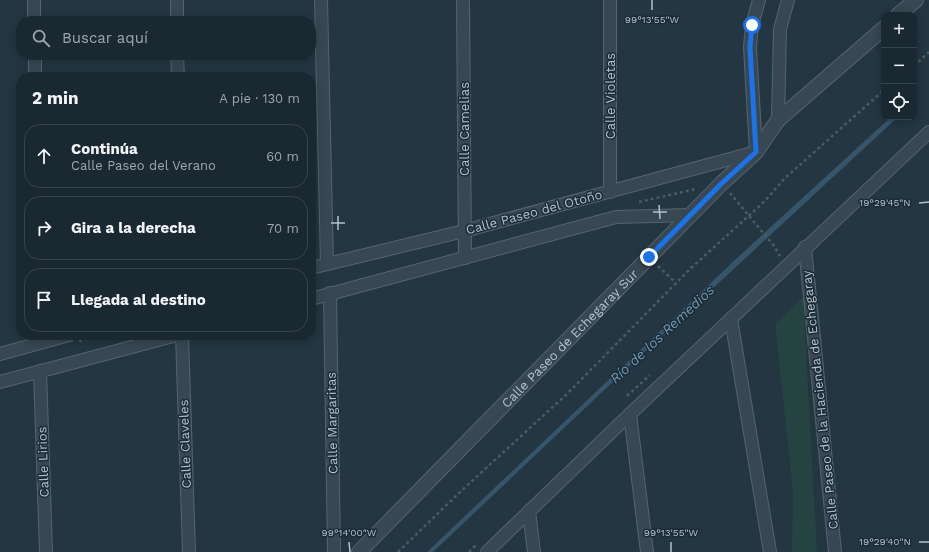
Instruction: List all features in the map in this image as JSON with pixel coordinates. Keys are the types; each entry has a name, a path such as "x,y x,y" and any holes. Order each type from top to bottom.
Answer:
{"street":[{"path":"34,0 34,16"},
{"path":"177,0 177,16"},
{"path":"321,0 327,264"},
{"name":"Calle Camelias","path":"463,0 465,258"},
{"name":"Calle Violetas","path":"610,0 610,192"},
{"path":"756,152 750,47 752,25 759,0"},
{"path":"778,120 780,29 788,0"},
{"path":"902,12 916,0"},
{"name":"Calle Paseo de Echegaray Sur","path":"359,552 722,183 756,152 778,120 881,31"},
{"path":"35,60 35,72"},
{"path":"177,60 178,72"},
{"path":"487,552 805,247 929,132"},
{"name":"Calle Paseo del Otoño","path":"316,267 464,231 756,152"},
{"name":"Calle Paseo del Otoño","path":"316,298 616,216 692,215"},
{"name":"Calle Paseo de la Hacienda de Echegaray","path":"805,247 834,552"},
{"name":"Calle Margaritas","path":"330,294 334,552"},
{"path":"731,319 770,552"},
{"path":"0,354 38,340"},
{"path":"0,382 158,340"},
{"name":"Calle Claveles","path":"182,340 189,552"},
{"name":"Calle Lirios","path":"40,372 46,552"},
{"path":"630,414 647,552"},
{"path":"529,511 534,552"}],"path":[{"path":"917,63 929,52"},
{"path":"398,552 460,492 567,394 676,283 748,215 765,201 784,179 881,93"},
{"path":"753,222 774,246 782,259"},
{"path":"649,257 676,283"}],"green space":[{"path":"803,297 817,552 792,552 793,492 775,324"}],"water":[{"name":"Río de los Remedios","path":"888,120 895,120 670,328 433,552 427,552 737,258"}],"route":[{"path":"649,257 722,183 756,152 750,47 752,25"}]}
